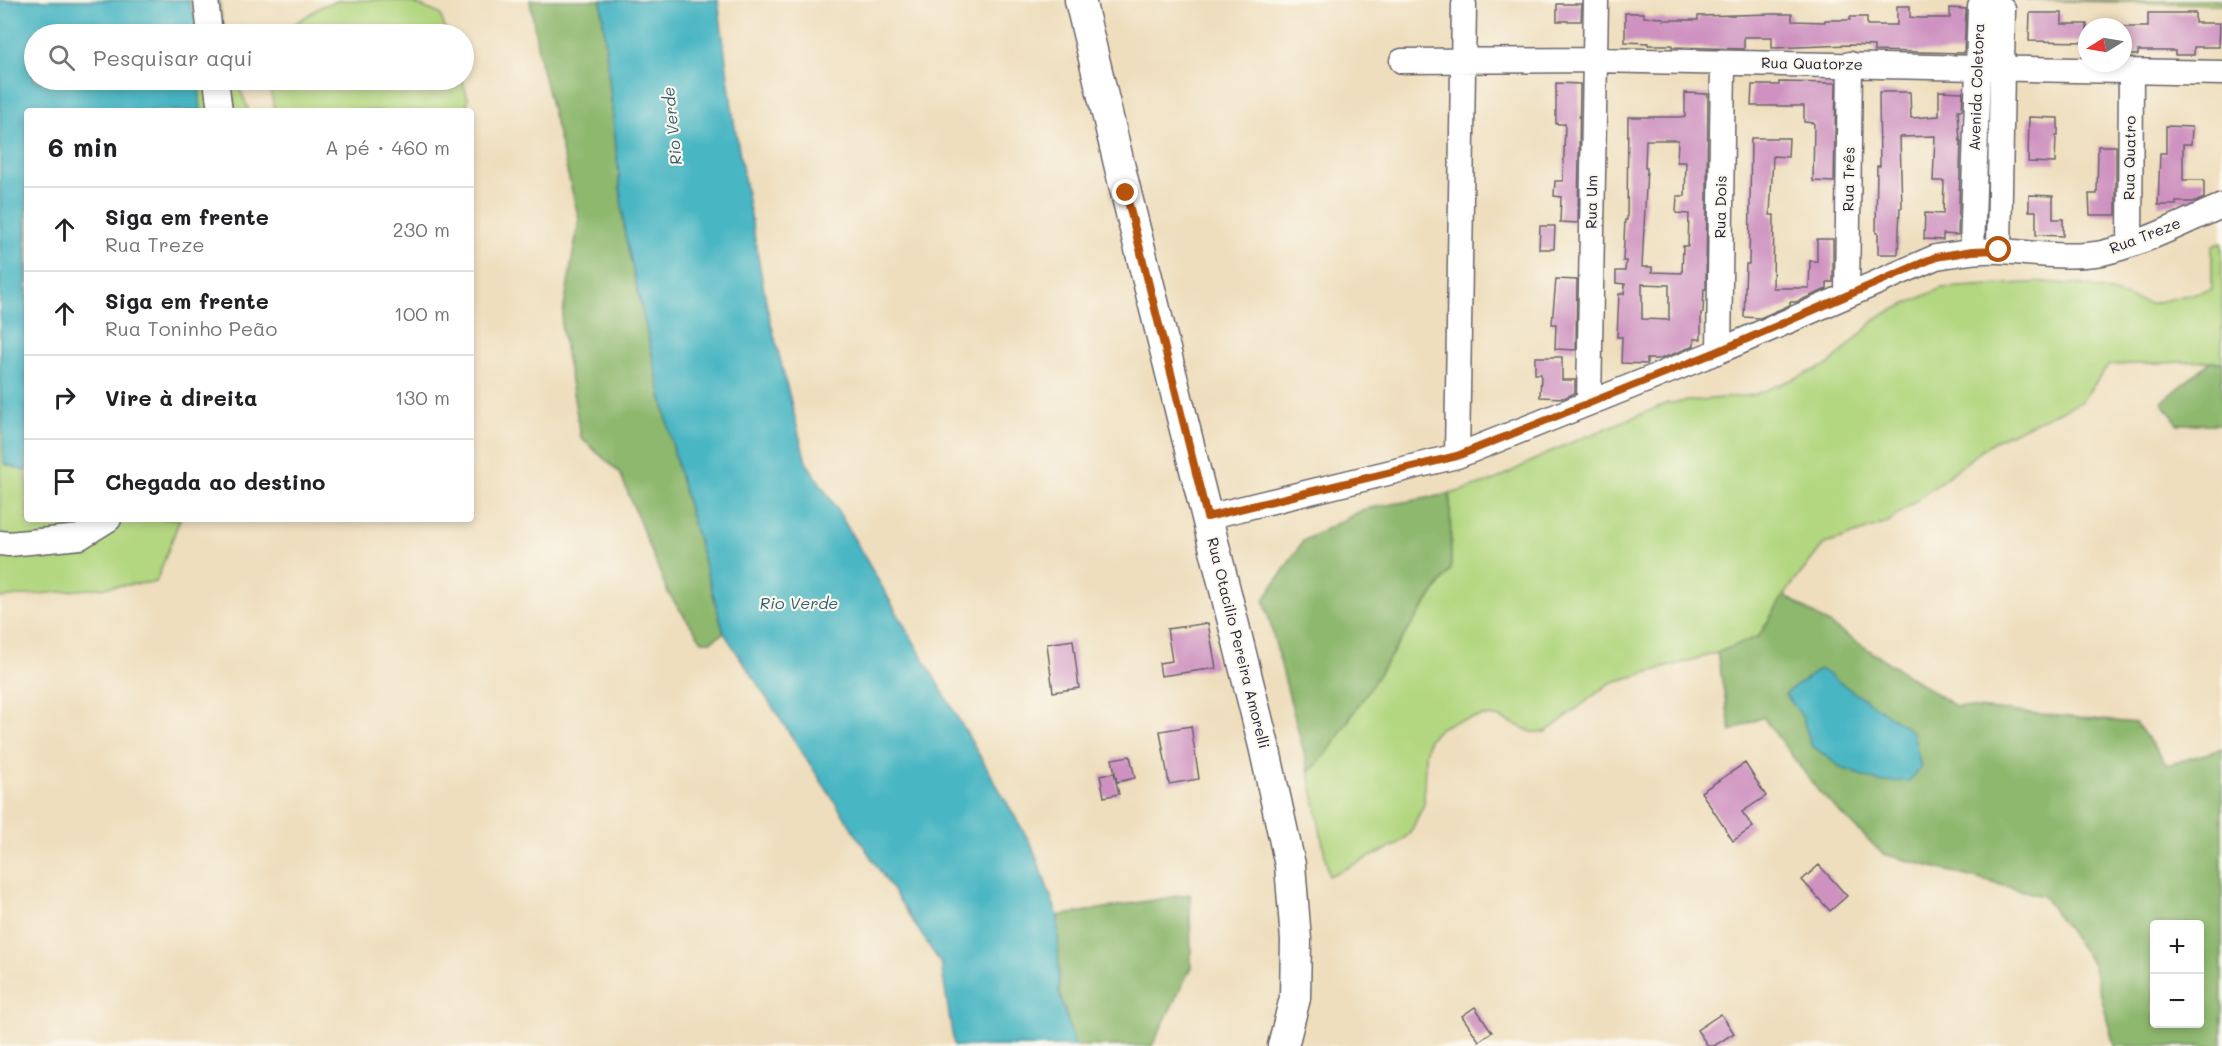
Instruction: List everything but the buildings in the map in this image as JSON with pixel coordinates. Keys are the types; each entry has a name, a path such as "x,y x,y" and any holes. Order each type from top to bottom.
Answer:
{"main road":[{"name":"Rua Otacilio Pereira Amorelli","path":"1080,0 1264,746 1290,865 1296,940 1294,998 1283,1046"}],"street":[{"path":"206,0 209,24"},
{"name":"Rua Um","path":"1589,403 1596,0"},
{"path":"1457,456 1464,5"},
{"name":"Avenida Coletora","path":"1972,251 1980,7 2003,9 1999,250"},
{"name":"Rua Quatorze","path":"1402,61 1595,60 2078,70"},
{"name":"Rua Dois","path":"1719,351 1723,63"},
{"name":"Rua Três","path":"1847,295 1850,64"},
{"name":"Rua Quatorze","path":"2132,71 2222,73"},
{"name":"Rua Quatro","path":"2130,245 2131,72"},
{"path":"217,90 220,108"},
{"name":"Rua Treze","path":"1207,517 1457,456 1719,351 1936,257 1972,251 1999,250 2052,256 2100,253 2130,245 2222,206"},
{"path":"0,543 80,537 104,522"}],"green space":[{"path":"0,0 219,0 223,24 24,24 24,90 240,90 248,108 24,108 24,522 179,522 156,582 0,598"},
{"path":"341,0 390,0 413,3 440,14 444,24 294,24 322,6"},
{"path":"530,0 601,0 625,235 679,473 724,633 711,641 702,641 668,593 620,473 581,438 561,325 579,219 539,57"},
{"path":"2024,0 2222,0 2222,4"},
{"path":"270,90 465,90 468,98 466,108 274,108"},
{"path":"2222,243 2222,363 2210,361 2109,365 2081,402 1994,441 1887,523 1823,545 1784,595 1759,636 1717,653 1610,683 1546,732 1532,732 1498,717 1483,716 1453,722 1440,728 1429,739 1425,754 1424,804 1410,833 1398,844 1329,876 1309,772 1328,751 1451,569 1450,494 1493,481 1556,449 1668,403 1754,395 1830,364 1878,317 1942,288 2044,282 2086,285 2150,304 2212,289 2212,246"},
{"path":"2211,361 2222,363 2222,424 2178,424 2162,402"},
{"path":"1450,494 1451,569 1409,628 1328,752 1309,772 1264,600 1303,541 1364,509"},
{"path":"1784,595 1955,706 2136,723 2167,765 2222,749 2222,1046 2114,1046 2093,964 2043,896 1883,854 1819,792 1763,717 1731,731 1717,653 1759,636"},
{"path":"1190,894 1191,967 1152,1046 1075,1046 1059,992 1058,916"}],"water":[{"path":"0,0 188,0 195,24 24,24 24,90 200,90 201,108 24,108 24,471 4,464 0,382"},
{"name":"Rio Verde","path":"601,0 718,0 734,122 767,307 806,462 835,506 1032,846 1058,916 1059,992 1075,1046 954,1046 941,964 724,633 679,473 625,235"},
{"path":"1820,669 1913,732 1921,768 1909,781 1879,782 1842,768 1811,745 1802,716 1785,694"}],"route":[{"path":"1126,193 1207,517 1457,456 1719,351 1936,257 1972,251 1999,250"}]}
